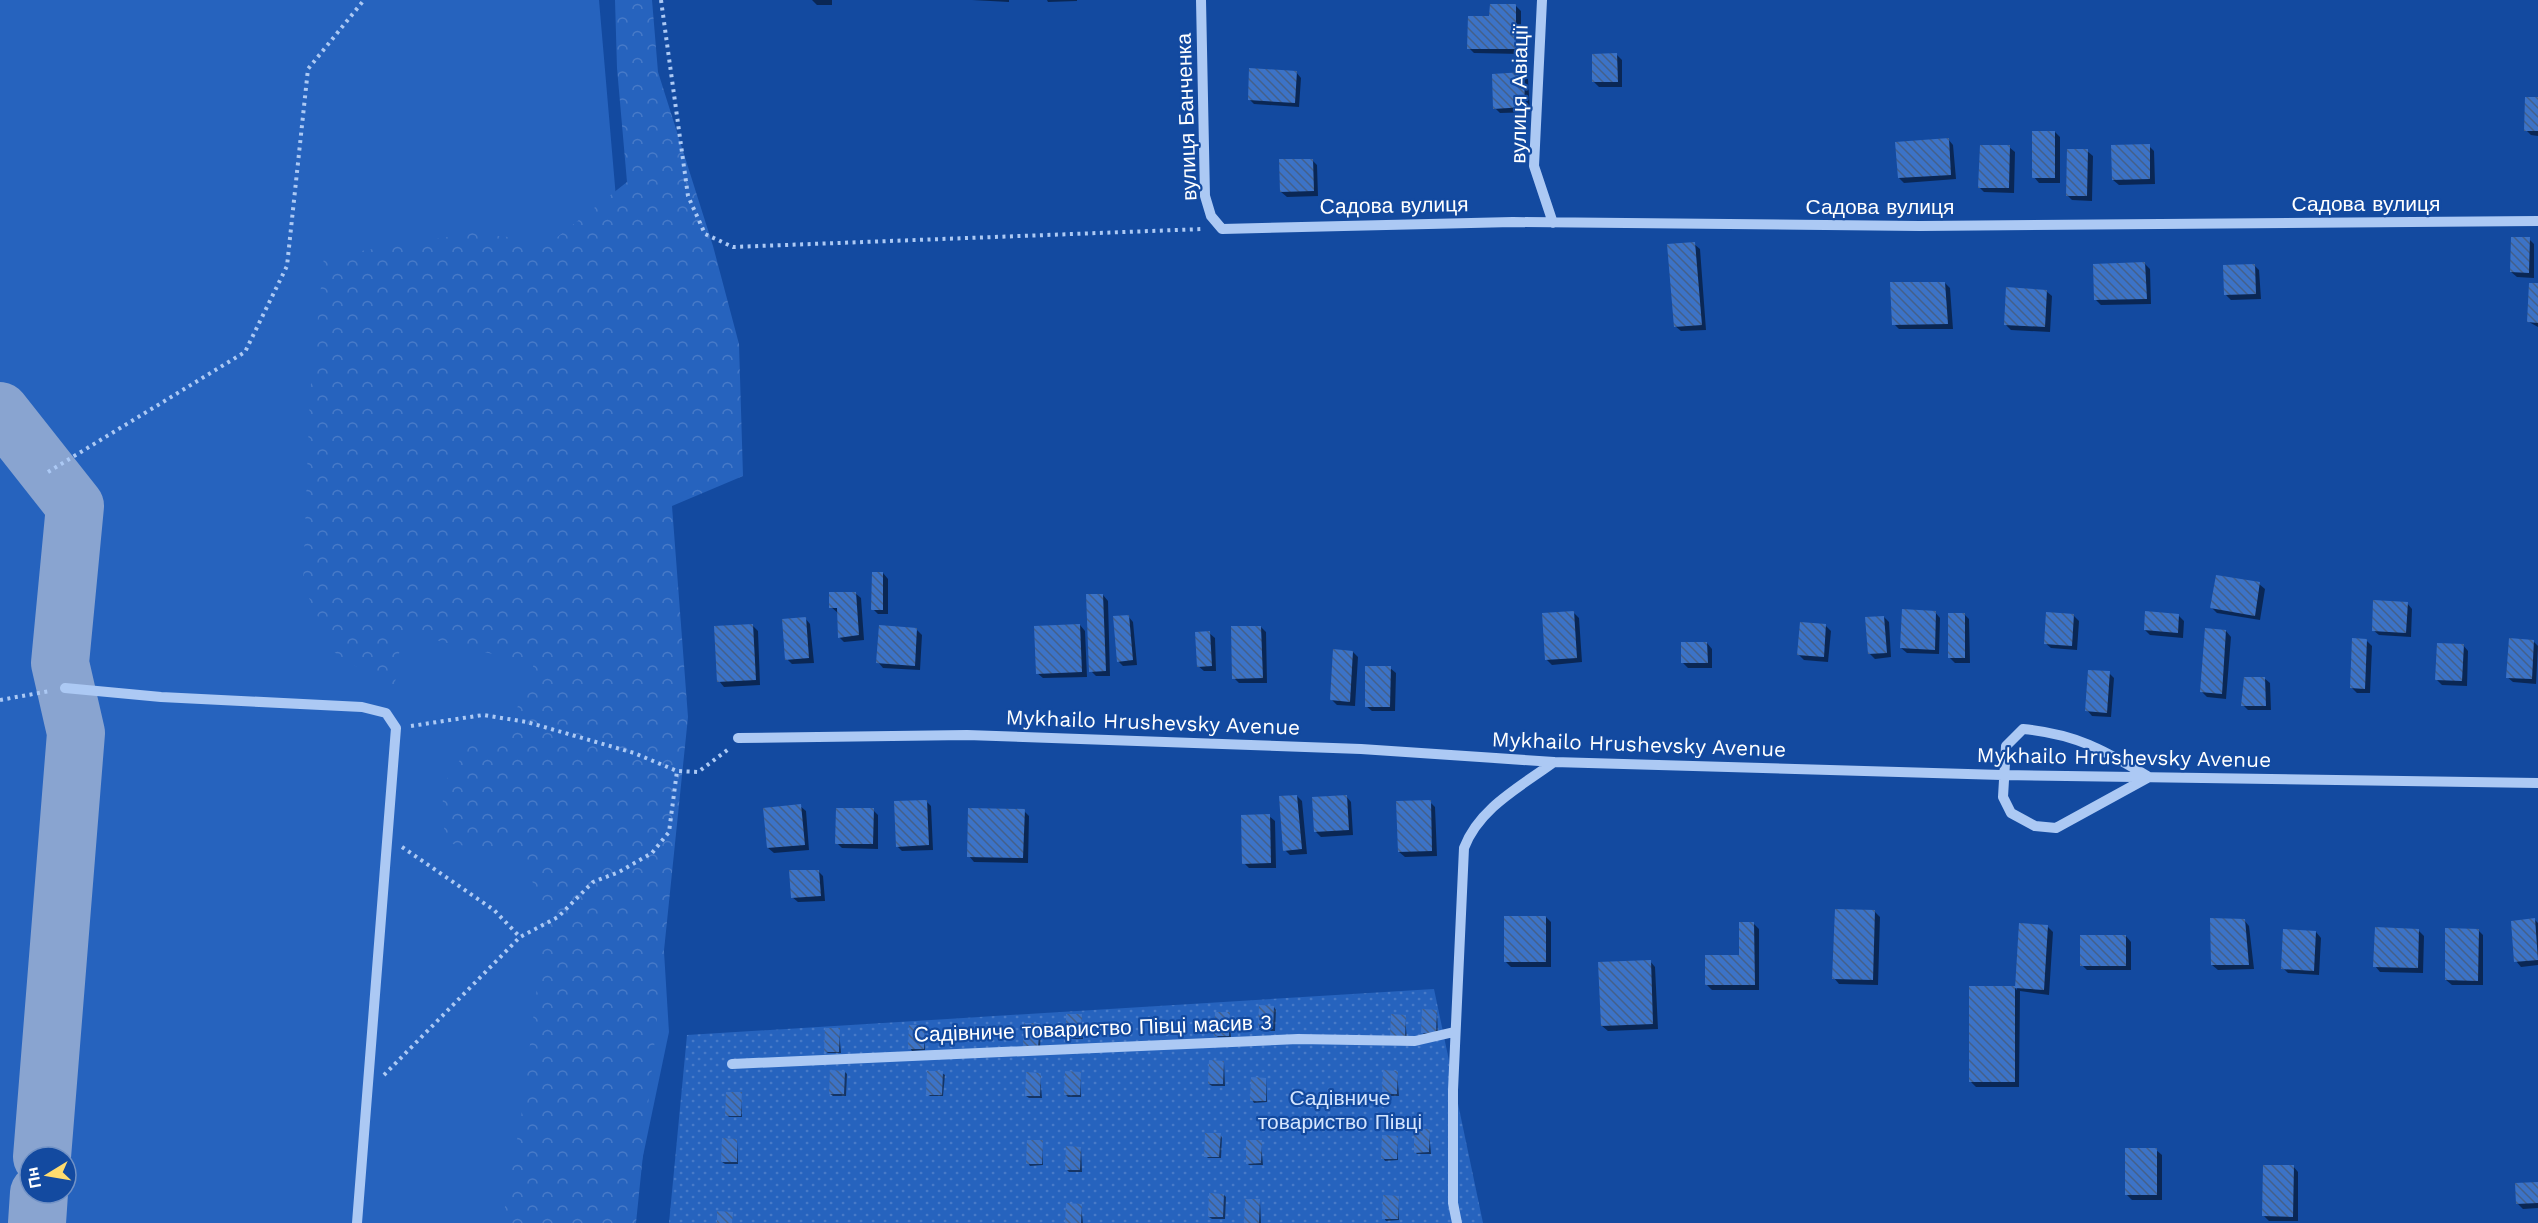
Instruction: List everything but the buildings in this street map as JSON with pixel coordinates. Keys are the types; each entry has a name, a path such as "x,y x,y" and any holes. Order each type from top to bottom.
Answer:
{"street":[{"name":"вулиця Банченка","path":"1201,0 1205,196 1211,216 1222,229"},
{"name":"вулиця Авіації","path":"1542,0 1533,166 1553,223"},
{"name":"Садова вулиця","path":"1222,229 1553,223 1920,226 2538,221"},
{"path":"65,688 161,697 362,707 386,713 396,728 357,1223"},
{"path":"2023,729 2059,733 2104,749 2149,777 2056,828 2035,826 2011,813 2003,797 2002,775 2006,746 2023,729"},
{"name":"Mykhailo Hrushevsky Avenue","path":"738,738 968,735 1361,749 1554,762 2002,775 2538,783"},
{"path":"1457,1223 1453,1203 1452,1167 1454,1032 1464,848 1471,830 1484,814 1554,762"},
{"name":"Садівниче товариство Півці масив 3","path":"732,1064 1298,1039 1414,1041 1454,1032"}],"path":[{"path":"48,472 245,352 287,266 308,69 364,0"},
{"path":"661,0 688,196 705,234 733,247 1222,229"},
{"path":"0,700 65,688"},
{"path":"396,728 483,715 527,722 634,753 677,771 698,772 726,753 738,738"},
{"path":"368,1091 520,937 558,917 593,882 619,872 652,853 669,832 677,771"},
{"path":"388,838 494,910 520,937"}],"green space":[{"path":"0,0 599,0 621,256 669,1032 629,1223 0,1223"},
{"path":"615,0 652,0 658,72 713,246 739,344 743,476 672,506 688,717 636,1223 502,1223 521,1118 544,930 526,854 445,843 442,786 471,744 506,737 534,664 402,632 394,691 334,652 303,585 310,393 324,257 472,233 551,242 627,182 617,68"},
{"name":"Садівниче товариство Півці","path":"1434,989 1483,1223 669,1223 687,1035"}],"taxiway":[{"path":"0,411 75,506 60,663 76,733 43,1145"},
{"path":"37,1223 38,1205"}]}
